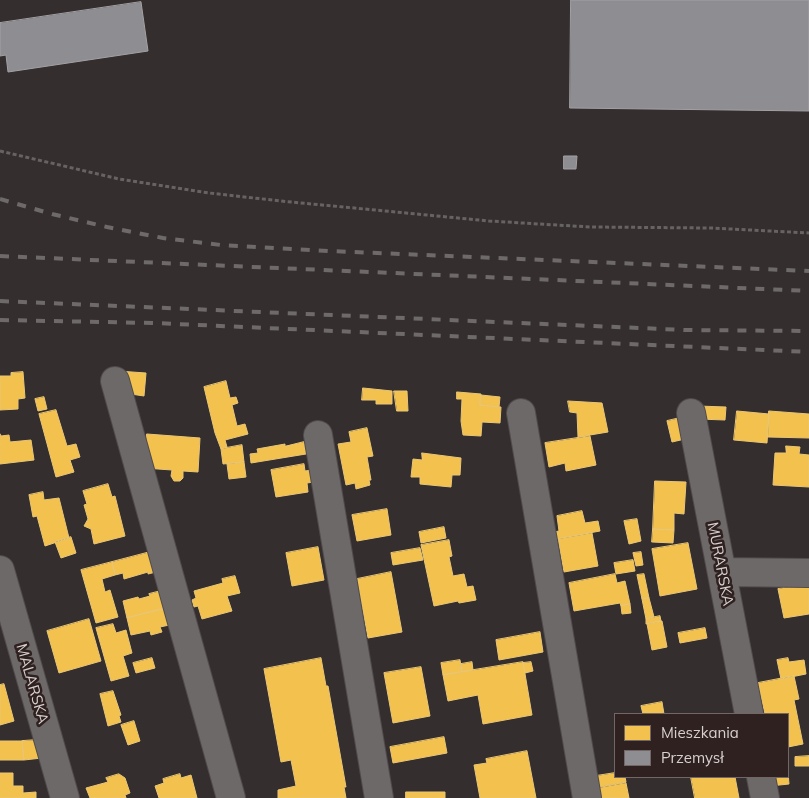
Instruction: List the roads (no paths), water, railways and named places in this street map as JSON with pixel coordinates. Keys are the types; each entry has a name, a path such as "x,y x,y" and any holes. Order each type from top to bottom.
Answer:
{"street":[{"path":"115,380 231,798"},
{"path":"521,413 587,798"},
{"name":"MURARSKA","path":"691,413 749,713"},
{"path":"318,434 379,798"},
{"name":"MALARSKA","path":"0,570 65,798"},
{"path":"722,572 809,573"},
{"path":"761,778 765,798"}],"railway":[{"path":"0,199 107,227 163,238 221,245 809,271"},
{"path":"0,256 809,291"},
{"path":"0,301 686,330 809,331"},
{"path":"0,320 154,323 809,352"}]}
